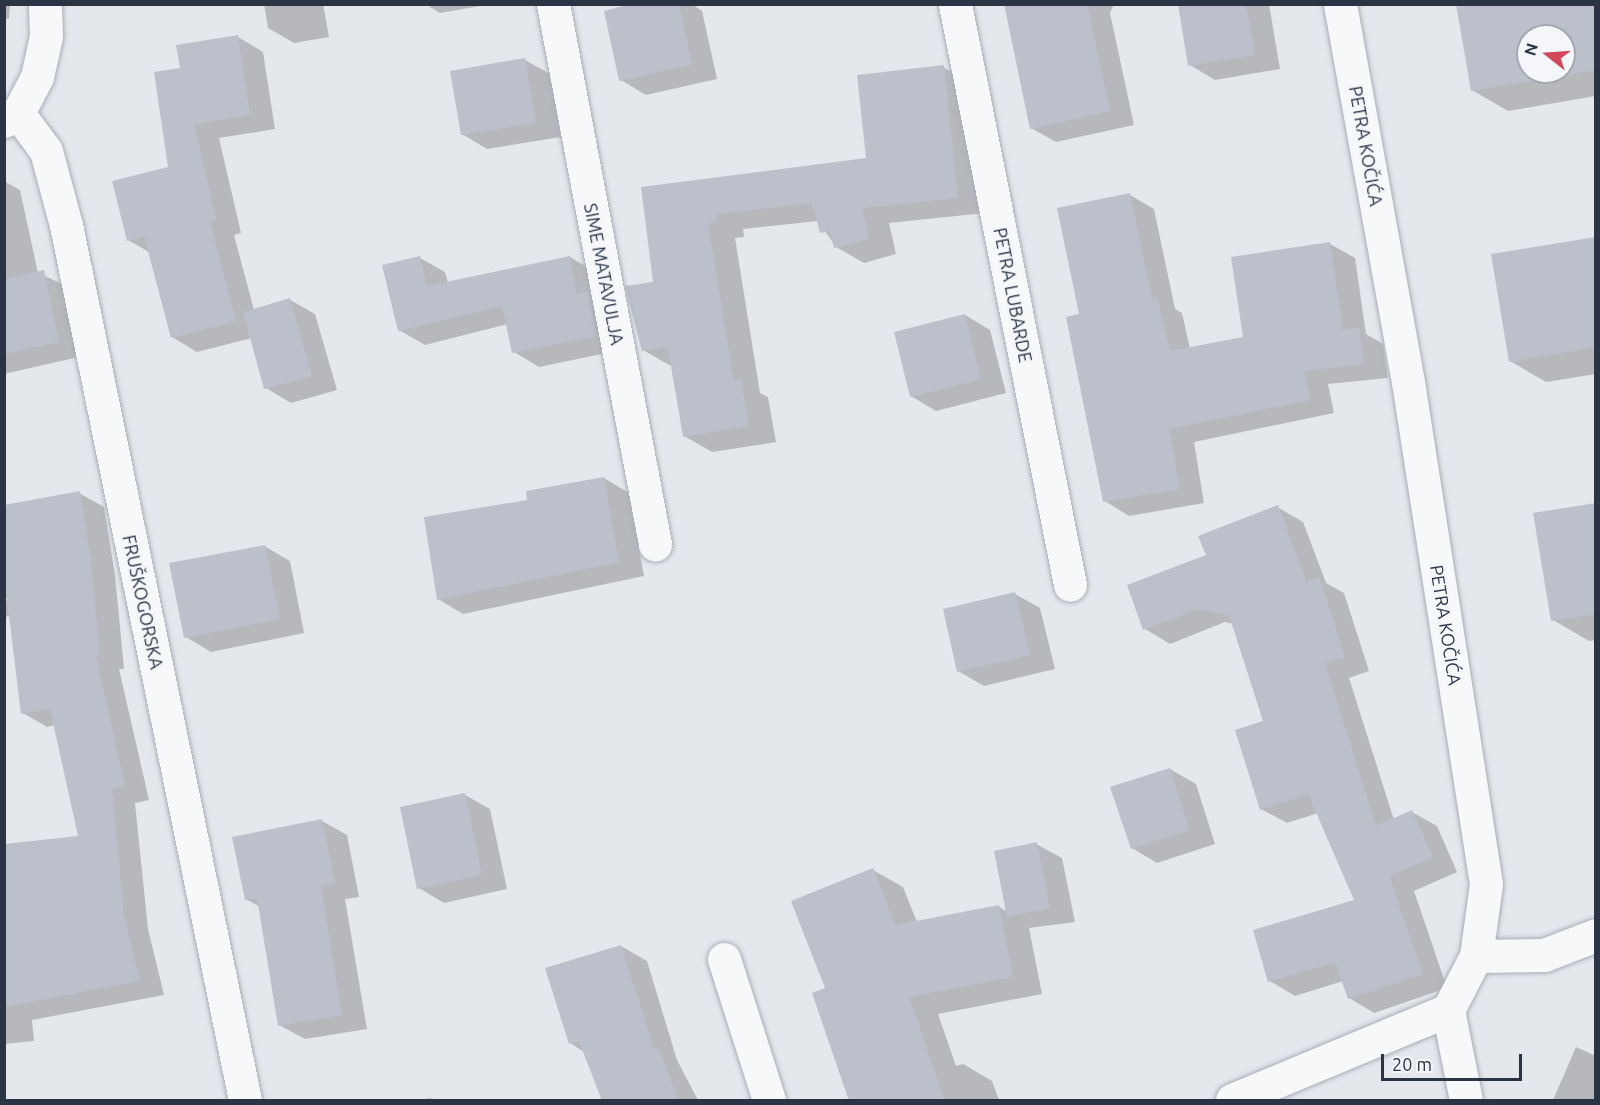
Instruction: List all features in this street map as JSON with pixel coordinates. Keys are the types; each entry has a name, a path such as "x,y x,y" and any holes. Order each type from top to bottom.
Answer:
{"street":[{"name":"FRUŠKOGORSKA","path":"45,4 46,36 37,77 11,117 46,151 66,225 244,1101"},
{"name":"SIME MATAVULJA","path":"553,4 655,544"},
{"name":"PETRA LUBARDE","path":"955,4 1070,585"},
{"name":"PETRA KOČIĆA","path":"1340,4 1408,382 1486,884 1476,956 1448,1010"},
{"path":"1476,956 1544,955 1593,938"},
{"path":"724,959 769,1101"},
{"path":"1232,1101 1448,1010 1466,1101"}],"building":[{"path":"631,4 679,4 692,65 619,81 604,11"},
{"path":"1004,4 1087,4 1110,111 1030,129"},
{"path":"1178,4 1246,4 1255,55 1188,66"},
{"path":"1456,4 1596,4 1596,70 1576,73 1576,24 1516,24 1516,83 1471,91"},
{"path":"238,35 250,115 194,124 216,219 210,221 236,321 171,338 144,236 127,241 112,181 168,167 154,72 180,68 176,45"},
{"path":"525,58 536,123 461,135 450,71"},
{"path":"944,65 958,198 862,208 869,239 834,248 830,231 820,233 812,203 716,214 717,222 708,223 734,381 741,380 749,426 683,437 668,347 642,351 625,286 653,282 641,187 866,158 857,75"},
{"path":"1130,193 1152,298 1157,297 1170,351 1243,337 1231,257 1330,242 1343,330 1359,328 1364,364 1304,371 1310,400 1169,429 1180,489 1103,502 1066,317 1079,314 1057,208"},
{"path":"1596,237 1596,347 1509,362 1491,254"},
{"path":"420,256 427,286 570,256 576,294 588,292 597,336 512,353 502,306 398,331 382,265"},
{"path":"44,270 59,342 4,354 4,279"},
{"path":"290,298 312,376 264,389 243,312"},
{"path":"965,314 981,379 910,397 894,332"},
{"path":"604,477 619,562 437,600 424,517 527,500 526,491"},
{"path":"80,491 91,561 100,655 96,656 125,786 112,789 124,914 140,981 4,1007 4,844 78,836 50,709 21,714 4,575 4,505"},
{"path":"1596,503 1596,614 1551,621 1533,513"},
{"path":"1278,505 1306,581 1319,577 1345,657 1325,663 1376,826 1412,810 1433,857 1389,876 1423,974 1348,999 1335,962 1268,982 1253,930 1354,900 1308,794 1260,810 1235,730 1263,721 1229,615 1198,609 1143,630 1127,585 1206,555 1198,536"},
{"path":"265,545 280,619 184,638 169,563"},
{"path":"1015,592 1030,655 957,672 943,609"},
{"path":"1170,768 1190,830 1131,849 1110,787"},
{"path":"465,793 482,875 417,889 400,807"},
{"path":"322,819 335,883 321,885 342,1015 278,1026 257,898 245,900 232,837"},
{"path":"1037,842 1050,908 1007,917 994,851"},
{"path":"873,868 895,925 999,905 1013,977 909,997 945,1101 849,1101 812,993 825,988 791,901"},
{"path":"621,945 654,1049 658,1047 679,1101 602,1101 579,1041 569,1044 545,968"}]}
